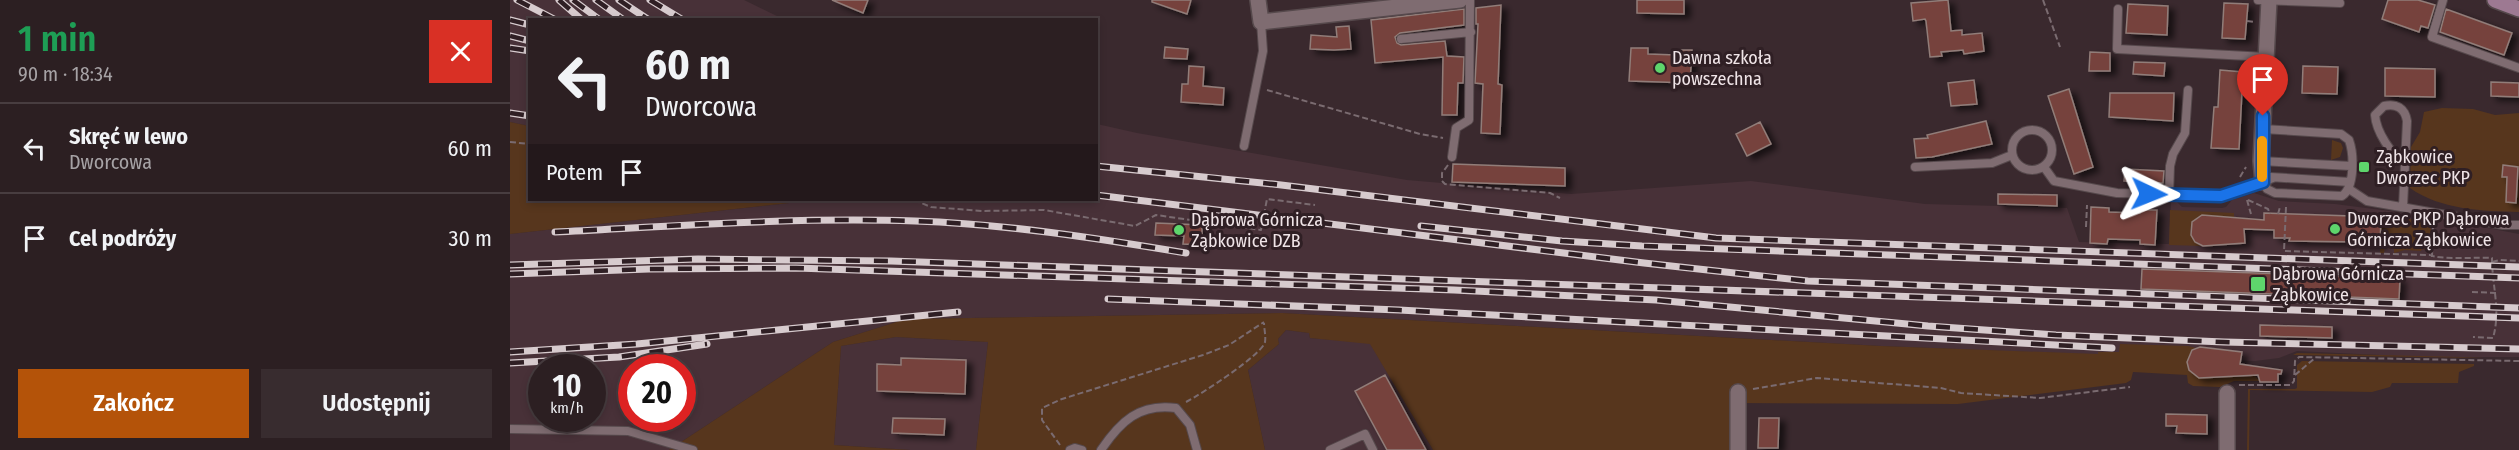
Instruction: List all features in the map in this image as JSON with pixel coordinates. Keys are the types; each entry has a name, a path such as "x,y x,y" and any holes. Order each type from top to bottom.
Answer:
{"main road":[{"path":"2495,0 2519,9"}],"street":[{"path":"1258,0 1261,22 1460,0"},
{"path":"2265,173 2263,129 2269,0"},
{"path":"1738,392 1738,450"},
{"path":"2227,450 2228,393"}],"lane":[{"path":"1452,157 1456,129 1469,120 1470,0"},
{"path":"2258,0 2340,3"},
{"path":"2443,0 2432,37 2519,68"},
{"path":"2118,9 2117,49 2266,57"},
{"path":"1244,146 1263,51 1261,22"},
{"path":"1401,39 1471,32"},
{"path":"2169,195 2170,166 2173,154 2185,134 2188,90"},
{"path":"2403,207 2405,163 2406,116 2397,106 2384,106 2375,115 2376,125 2397,157 2405,163"},
{"path":"2263,129 2341,134 2351,143 2350,185 2345,194 2339,196 2282,194 2270,191 2265,173"},
{"path":"2033,130 2045,134 2052,144 2052,157 2044,167 2032,171 2019,167 2012,155 2013,143 2020,133 2033,130"},
{"path":"1915,167 1992,163 2012,155"},
{"path":"2044,167 2055,182 2092,190 2221,196 2265,173 2351,166"},
{"path":"2265,173 2350,185 2364,200 2503,225 2519,225"},
{"path":"1101,450 1125,421 1144,410 1159,406 1176,408 1190,425 1197,450"},
{"path":"510,429 628,431 693,450"},
{"path":"1330,450 1365,434 1373,450"},
{"path":"1070,450 1075,448 1082,450"}],"path":[{"path":"2043,0 2060,47"},
{"path":"2247,21 2256,22"},
{"path":"1255,87 1420,135 1440,138 1455,137"},
{"path":"510,142 528,144"},
{"path":"1452,157 1442,173 1442,181 1445,184 1550,193 1560,198"},
{"path":"916,201 931,207 982,211 1044,210 1134,226 1156,215 1261,230 1267,199 1315,205"},
{"path":"2251,214 2247,199 2268,209 2270,214"},
{"path":"2086,227 2087,205"},
{"path":"2278,214 2280,207"},
{"path":"2286,207 2284,251 2447,259 2492,258 2492,280 2497,293 2496,331 2493,338 2473,338"},
{"path":"2432,257 2434,213"},
{"path":"2492,262 2519,261"},
{"path":"2472,292 2497,293"},
{"path":"1064,450 1042,420 1042,408 1062,399 1229,345 1264,322 1265,342 1257,354 1207,390 1176,408"},
{"path":"2228,393 2228,389 2234,385 2266,383 2291,386 2295,375 2295,361 2299,357 2519,361"},
{"path":"2295,375 2315,358"},
{"path":"1738,392 1817,378 1941,388 1961,393 2040,398 2130,387"}],"shaded area":[{"path":"510,0 744,0 781,18 528,18 528,126 510,122"},
{"path":"2442,108 2473,109 2495,115 2519,113 2519,212 2477,210 2449,205 2435,201 2410,188 2411,147 2420,132 2424,112"},
{"path":"510,122 528,126 528,201 807,201 510,234"},
{"path":"1098,124 1407,180 1571,194 1751,181 1925,204 2067,208 2079,242 2169,244 2171,201 2177,202 2182,207 2222,208 2232,200 2254,193 2279,201 2335,204 2420,215 2519,234 2519,357 2420,357 2297,351 2279,358 2255,361 1881,346 1282,313 906,319 833,342 669,450 510,450 510,234 807,201 1098,201"},
{"path":"2332,140 2341,143 2343,148 2340,157 2331,160"},
{"path":"2170,210 2234,213 2234,217 2199,216 2191,226 2191,233 2192,239 2203,246 2169,245"},
{"path":"2381,217 2431,219 2430,251 2422,249 2421,251 2405,250 2394,253 2394,249 2385,248 2384,253 2380,253"},
{"path":"1282,313 1881,346 2098,354 2098,352 2119,352 2120,344 2188,346 2196,348 2189,356 2188,365 2190,370 2198,376 2204,378 2255,376 2260,381 2234,381 2220,387 2193,386 2188,383 2187,375 2133,372 2131,380 2126,383 1958,404 1731,403 1730,450 1433,450 1370,344 1310,338 1309,333 1286,330 1278,339 1279,344 1248,370 1265,450 976,450 988,342 896,337 841,346 834,445 910,450 669,450 833,342 906,319"},
{"path":"1286,330 1309,333 1310,338 1370,343 1433,450 1265,450 1248,370 1279,344 1278,339"},
{"path":"896,337 988,342 976,450 910,450 834,445 841,346"},
{"path":"2297,353 2462,357 2484,358 2293,355"},
{"path":"2302,361 2474,364 2474,366 2459,372 2458,383 2392,383 2390,387 2372,392 2250,390 2249,450 2247,450 2248,389 2297,388 2297,365"}],"building":[{"path":"832,0 868,0 863,13"},
{"path":"1152,0 1191,0 1187,14 1152,2"},
{"path":"1637,0 1684,0 1684,14 1637,13"},
{"path":"1948,0 1951,31 1962,30 1962,35 1982,33 1984,51 1964,54 1963,50 1941,52 1942,56 1930,57 1926,21 1925,19 1913,21 1911,3"},
{"path":"2388,0 2418,0 2435,5 2428,28 2421,26 2419,32 2382,19"},
{"path":"2224,3 2248,4 2245,39 2222,38"},
{"path":"2128,4 2168,6 2167,35 2126,33"},
{"path":"1501,5 1498,84 1502,85 1500,134 1481,133 1483,84 1475,83 1478,24 1476,24 1476,8"},
{"path":"1464,9 1464,25 1400,33 1395,37 1397,43 1401,45 1445,41 1447,56 1464,57 1463,83 1458,83 1457,115 1442,115 1443,57 1375,63 1371,20"},
{"path":"2446,9 2512,33 2504,55 2440,32"},
{"path":"1349,26 1351,49 1310,49 1311,35 1337,37 1336,27"},
{"path":"1165,47 1188,49 1187,59 1164,58"},
{"name":"Dawna szkoła powszechna","path":"1631,48 1648,48 1648,54 1676,55 1676,50 1692,50 1690,83 1629,81"},
{"path":"2090,52 2110,53 2110,71 2089,71"},
{"path":"2134,62 2165,63 2164,76 2133,74"},
{"path":"1189,66 1204,67 1203,86 1224,88 1223,105 1181,102 1182,84 1188,84"},
{"path":"2303,66 2338,67 2337,94 2302,93"},
{"path":"2385,68 2435,69 2435,97 2385,96"},
{"path":"2220,70 2243,72 2239,149 2211,148 2214,107 2218,107"},
{"path":"1974,80 1977,104 1951,106 1948,83"},
{"path":"2491,82 2519,83 2519,97 2491,96"},
{"path":"2069,89 2093,167 2074,174 2048,96"},
{"path":"2110,93 2174,93 2173,121 2109,117"},
{"path":"1986,121 1992,144 1932,157 1916,158 1914,139 1928,138 1927,135"},
{"path":"1760,122 1771,144 1747,156 1736,134"},
{"path":"1453,164 1565,168 1565,186 1452,182"},
{"path":"2503,165 2518,167 2516,203 2506,202 2507,177 2502,177"},
{"path":"2125,169 2164,171 2163,183 2124,181"},
{"path":"1998,194 2057,195 2057,206 1998,204"},
{"path":"2091,207 2109,208 2109,212 2140,213 2140,210 2157,210 2155,245 2140,244 2140,240 2108,239 2107,244 2090,243"},
{"path":"2264,213 2381,217 2380,245 2357,244 2357,242 2289,241 2290,238 2274,238 2274,230 2244,229 2245,243 2203,246 2195,242 2191,235 2192,222 2202,215 2264,220"},
{"name":"Dąbrowa Górnicza Ząbkowice DZB","path":"1156,223 1202,225 1202,245 1183,244 1184,236 1155,235"},
{"path":"2142,269 2400,278 2399,299 2141,289"},
{"path":"2260,325 2332,327 2332,338 2260,336"},
{"path":"2200,347 2242,352 2240,364 2282,370 2281,374 2278,374 2278,382 2260,382 2258,375 2199,378 2189,370 2187,362 2192,350"},
{"path":"901,358 966,360 965,394 877,391 877,364 901,365"},
{"path":"1385,375 1426,450 1387,450 1355,391"},
{"path":"2166,414 2207,415 2207,434 2176,433 2177,426 2166,426"},
{"path":"893,418 945,419 944,435 892,433"},
{"path":"1759,418 1779,418 1778,448 1758,448"}],"railway":[{"path":"517,0 552,18"},
{"path":"559,0 580,18"},
{"path":"573,0 597,18"},
{"path":"596,0 621,18"},
{"path":"619,0 646,18"},
{"path":"650,0 680,18"},
{"path":"510,20 528,24"},
{"path":"510,36 528,40"},
{"path":"510,48 528,51"},
{"path":"510,113 528,116"},
{"path":"1098,166 1273,184 1716,238 2519,267"},
{"path":"1098,195 1808,281 2519,308"},
{"path":"555,232 780,221 915,221 1017,228 1186,253"},
{"path":"1421,226 1562,241 1642,246 2519,278"},
{"path":"510,265 698,259 891,261 2519,318"},
{"path":"510,274 649,269 796,268 1454,290 1656,300 1928,326 2056,335 2224,342 2519,349"},
{"path":"1108,299 1399,310 2112,348"},
{"path":"510,352 637,344 958,312"},
{"path":"510,363 619,357 707,344"}],"slow traffic":[{"path":"2262,141 2262,177"}],"place":[{"name":"Dawna szkoła powszechna","path":"1660,68"},
{"name":"Ząbkowice Dworzec PKP","path":"2364,167"},
{"name":"Dworzec PKP Dąbrowa Górnicza Ząbkowice","path":"2335,229"},
{"name":"Dąbrowa Górnicza Ząbkowice DZB","path":"1179,230"},
{"name":"Dąbrowa Górnicza Ząbkowice","path":"2258,284"}],"route":[{"path":"2149,194 2221,196 2263,182 2261,172 2263,116"}]}
